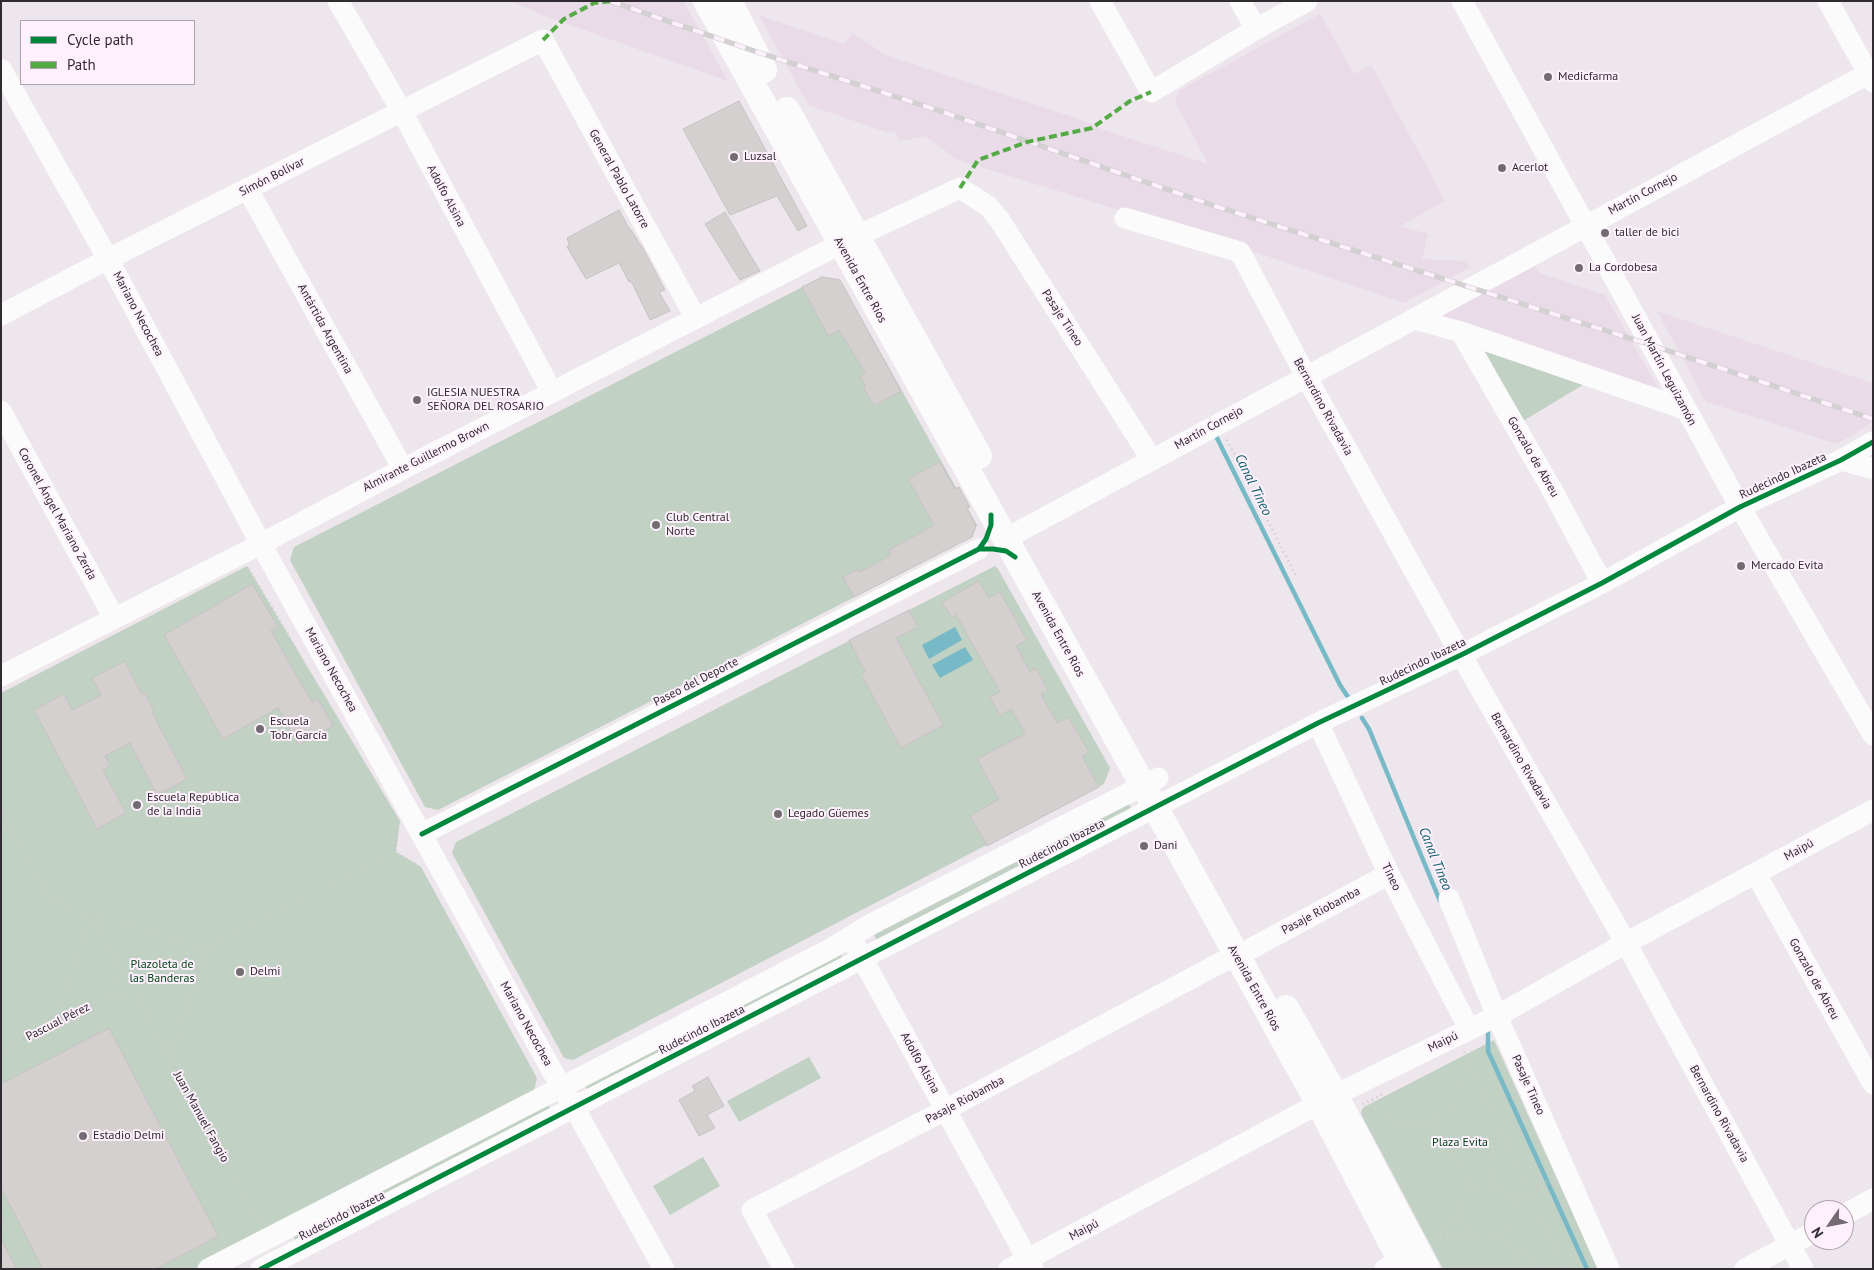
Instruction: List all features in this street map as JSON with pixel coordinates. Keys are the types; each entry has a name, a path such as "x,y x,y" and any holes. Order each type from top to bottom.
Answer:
{"main road":[{"name":"Avenida Entre Ríos","path":"706,1 757,75 1013,542 1156,793 1327,1100 1427,1269"},
{"name":"Avenida Entre Ríos","path":"729,1 757,75"},
{"name":"Avenida Entre Ríos","path":"848,239 991,516 1013,542"},
{"name":"Avenida Entre Ríos","path":"1327,1100 1396,1266"}],"street":[{"name":"Adolfo Alsina","path":"338,1 401,110 552,392"},
{"path":"1100,1 1151,92 1306,1"},
{"path":"1240,1 1256,29"},
{"name":"Juan Martín Leguizamón","path":"1462,1 1685,409 1873,735"},
{"path":"1828,1 1871,76"},
{"name":"Simón Bolívar","path":"1,315 401,110 543,40"},
{"name":"General Pablo Latorre","path":"543,40 695,318"},
{"name":"Mariano Necochea","path":"1,68 108,259 261,544 664,1269"},
{"name":"Martín Cornejo","path":"1013,542 1218,423 1586,225 1871,76"},
{"name":"Almirante Guillermo Brown","path":"1,676 261,544 403,468 848,239 960,188"},
{"name":"Pasaje Tineo","path":"960,188 988,206 999,219 1152,460"},
{"name":"Antártida Argentina","path":"248,190 403,468"},
{"name":"Bernardino Rivadavia","path":"1124,218 1240,252 1306,376 1461,655 1626,943 1803,1269"},
{"path":"1414,319 1461,332 1685,409"},
{"name":"Gonzalo de Abreu","path":"1461,332 1551,488 1602,583"},
{"name":"Coronel Ángel Mariano Zerda","path":"1,411 114,618"},
{"name":"Rudecindo Ibazeta","path":"208,1269 265,1230 561,1086 830,949 850,936 1156,793 1318,723 1461,655 1602,583 1740,507 1841,460 1873,442"},
{"path":"1841,460 1873,469"},
{"path":"979,549 992,525 991,516"},
{"path":"979,549 1006,552 1013,542"},
{"name":"Paseo del Deporte","path":"422,834 979,549"},
{"name":"Tineo","path":"1318,723 1470,1039"},
{"name":"Rudecindo Ibazeta","path":"262,1269 285,1263 574,1107 862,958 1156,793"},
{"name":"Maipú","path":"1023,1266 1327,1100 1470,1039 1497,1016 1626,943 1873,810"},
{"name":"Pasaje Riobamba","path":"784,1269 752,1210 945,1110 1389,874"},
{"name":"Gonzalo de Abreu","path":"1756,874 1873,1084"},
{"name":"Pasaje Tineo","path":"1449,899 1497,1016 1609,1269"},
{"name":"Adolfo Alsina","path":"850,936 945,1110 1023,1266"},
{"path":"1854,1209 1873,1199"},
{"path":"265,1230 285,1263"},
{"path":"1745,1269 1804,1238"}],"path":[{"path":"1218,423 1296,576"},
{"path":"247,566 298,651"},
{"path":"1,811 46,892 76,916 92,916 207,947"},
{"path":"396,852 398,829"},
{"path":"92,916 122,971 146,978 396,852"},
{"path":"396,852 421,867"},
{"path":"54,1024 92,916"},
{"path":"170,1060 207,947"},
{"path":"122,971 115,994 139,1001 146,978"},
{"path":"1470,1039 1463,1052 1525,1182"},
{"path":"1386,1092 1361,1105 1400,1123 1412,1126 1423,1124 1448,1110 1465,1074 1467,1060"},
{"path":"1432,1120 1473,1187"},
{"path":"1489,1184 1499,1127"},
{"path":"1537,1186 1553,1178"},
{"path":"1530,1181 1537,1186 1537,1193 1532,1198 1526,1198 1521,1194 1520,1187 1525,1182 1530,1181"},
{"path":"1489,1184 1500,1187 1507,1193 1514,1210 1513,1219 1503,1233 1495,1237 1478,1237 1464,1226 1460,1216 1461,1201 1473,1187 1489,1184"},
{"path":"1511,1199 1521,1194"},
{"path":"1532,1198 1565,1269"},
{"path":"1,1216 30,1269"},
{"path":"1460,1216 1446,1223 1443,1228 1444,1235 1449,1240 1454,1240 1470,1232"},
{"path":"1432,1241 1444,1235"},
{"path":"1495,1237 1548,1269"},
{"path":"1516,1269 1519,1251"}],"shaded area":[{"path":"512,1 683,1 728,81 539,14"},
{"path":"1320,14 1354,74 1371,65 1445,201 1400,226 1428,234 1422,259 1466,261 1470,267 1404,303 1261,254 958,160 925,136 900,141 894,131 889,133 808,105 760,16 845,44 852,33 886,55 1208,164 1175,101 1180,90"},
{"path":"1535,266 1540,273 1601,294 1604,293 1660,391 1438,317"},
{"path":"1657,311 1873,383 1873,422 1837,444 1710,403 1707,404"}],"green space":[{"path":"822,277 840,280 977,525 972,537 438,810 425,807 290,560 294,547"},
{"path":"1478,339 1591,380 1523,421"},
{"name":"Delmi","path":"247,566 400,821 396,852 421,867 537,1078 534,1091 196,1269 1,1269 1,693"},
{"name":"Legado Güemes","path":"995,566 1110,768 1104,784 573,1060 564,1058 452,853 456,842"},
{"path":"1128,803 1132,810 878,943 874,935"},
{"path":"839,951 843,958 588,1091 584,1084"},
{"name":"Plaza Evita","path":"1494,1040 1598,1269 1443,1269 1361,1114 1364,1107"},
{"path":"809,1057 821,1078 739,1122 727,1101"},
{"path":"547,1103 551,1111 297,1243 293,1236"},
{"path":"703,1157 720,1186 670,1215 653,1186"}],"water":[{"path":"955,627 962,640 929,659 922,645"},
{"path":"965,647 973,660 940,678 932,665"}],"building":[{"name":"Luzsal","path":"739,101 807,226 798,231 777,196 730,215 683,129"},
{"path":"619,210 644,250 665,290 659,292 670,311 650,320 631,281 629,282 619,263 586,279 567,247 569,244 567,238"},
{"path":"725,212 760,271 740,280 705,224"},
{"path":"822,277 840,280 901,391 874,406 863,387 866,386 860,376 865,373 839,330 828,336 802,287"},
{"path":"940,462 955,489 959,487 970,507 967,508 976,526 972,537 854,597 843,577 858,569 860,572 891,555 889,550 934,525 908,479"},
{"path":"979,581 989,598 1000,592 1027,640 1016,646 1030,672 1036,668 1048,690 1041,694 1057,723 1068,717 1089,752 1082,756 1099,787 987,846 970,816 999,799 977,759 1025,734 1011,709 1000,716 990,697 1000,692 956,615 952,618 942,602"},
{"path":"252,584 278,627 271,631 312,702 318,699 333,726 299,745 278,708 223,739 164,635"},
{"path":"909,610 918,627 896,638 943,725 901,748 861,674 865,672 849,640"},
{"path":"125,661 142,695 145,693 154,710 152,712 187,779 157,795 130,743 105,756 110,766 103,770 126,813 97,829 34,710 64,694 72,710 101,695 92,678"},
{"name":"Estadio Delmi","path":"109,1028 218,1236 156,1269 43,1269 1,1188 1,1084"},
{"path":"708,1077 724,1106 707,1115 715,1128 699,1136 679,1100 695,1091 692,1086"},
{"path":"1,1239 17,1269 1,1269"}],"waterway":[{"name":"Canal Tineo","path":"1216,436 1340,685 1350,700"},
{"name":"Canal Tineo","path":"1362,718 1369,729 1440,901"},
{"name":"Canal Tineo","path":"1488,1028 1488,1051 1587,1269"}],"railway":[{"path":"610,1 754,51 934,109 1215,206 1651,345 1873,419"}],"marked path":[{"path":"543,40 564,19 594,3 613,1"},
{"path":"960,188 978,160 1027,142 1092,128 1130,101 1151,92"}],"cycle path":[{"path":"261,1269 1318,723 1461,655 1602,583 1740,507 1841,460 1873,442"},
{"path":"991,515 991,525 986,539 979,549 1006,551 1015,557"},
{"path":"422,834 979,549"}],"place":[{"name":"Medicfarma","path":"1548,77"},
{"name":"Luzsal","path":"734,157"},
{"name":"Acerlot","path":"1502,168"},
{"name":"taller de bici","path":"1605,233"},
{"name":"La Cordobesa","path":"1579,268"},
{"name":"IGLESIA NUESTRA SEÑORA DEL ROSARIO","path":"417,400"},
{"name":"Club Central Norte","path":"656,525"},
{"name":"Mercado Evita","path":"1741,566"},
{"name":"Escuela Tobr García","path":"260,729"},
{"name":"Escuela República de la India","path":"137,805"},
{"name":"Legado Güemes","path":"778,814"},
{"name":"Dani","path":"1144,846"},
{"name":"Delmi","path":"240,972"},
{"name":"Estadio Delmi","path":"83,1136"}],"park label":[{"name":"Plazoleta de las Banderas","path":"162,972"}]}
